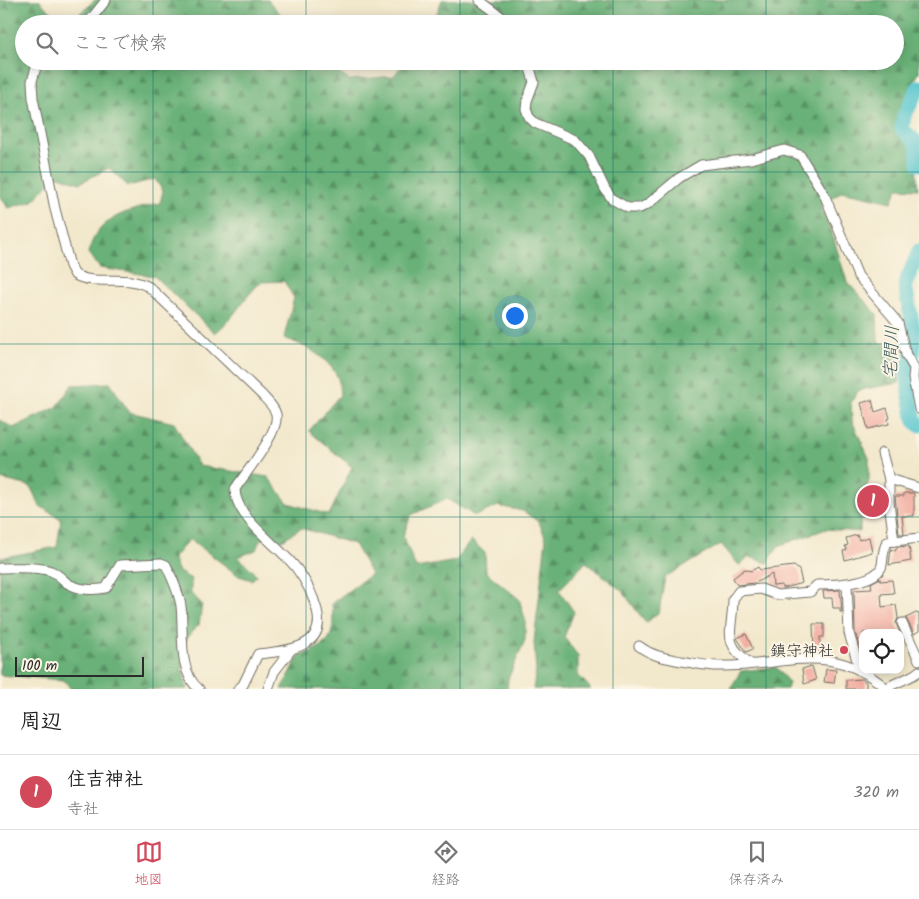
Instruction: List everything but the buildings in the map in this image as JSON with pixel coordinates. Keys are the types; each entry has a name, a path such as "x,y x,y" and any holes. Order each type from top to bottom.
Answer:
{"street":[{"path":"94,15 106,0"},
{"path":"479,0 499,15"},
{"path":"35,70 32,81 33,98 55,209 74,275 94,280 130,280 149,287 273,407 276,414 274,431 234,489 234,497 242,512 296,568 310,589 319,616 318,629 312,640 291,650 258,654 243,685 238,689"},
{"path":"531,70 534,82 527,101 526,109 529,117 535,123 575,140 589,156 612,199 628,208 640,208 648,204 679,178 701,165 751,159 784,150 800,155 824,194 858,276 898,323 906,355 917,368 914,378 919,409"},
{"path":"882,453 889,479 889,502 894,541"},
{"path":"889,479 919,488"},
{"path":"751,664 736,653 728,638 732,620 732,599 739,591 761,590 777,595 810,592 817,585 847,584 877,573 882,567 882,552 887,542 919,538"},
{"path":"0,568 52,571 68,583 80,588 97,590 106,588 120,565 161,563 166,565 181,606 185,661 191,678 199,689"},
{"path":"847,584 850,633 859,667"},
{"path":"902,623 919,660"},
{"path":"639,646 657,657 702,664 722,666 812,657 836,661 859,671"},
{"path":"268,689 274,672 291,650"},
{"path":"864,674 887,689 894,683 914,676 919,671"}],"green space":[{"path":"0,0 40,0 55,15 15,15 15,70 334,70 349,80 394,76 398,70 904,70 904,15 436,15 442,0 919,0 919,72 897,116 898,130 914,147 918,189 898,188 892,202 842,191 820,206 831,230 847,282 877,314 878,342 897,348 899,383 859,390 851,402 852,421 869,458 869,481 861,498 860,532 826,529 778,546 768,563 749,557 739,565 721,544 665,577 659,612 646,623 622,591 586,562 559,590 574,612 564,637 578,656 578,675 591,689 533,689 536,671 534,642 546,539 539,522 523,511 498,506 475,516 447,499 411,515 403,536 416,568 456,561 471,540 485,553 486,572 519,599 525,619 525,640 508,679 507,689 282,689 299,656 318,648 329,638 333,624 332,603 371,574 354,544 301,528 282,540 260,539 256,550 238,557 257,575 252,580 239,576 190,539 173,558 179,572 191,579 191,594 202,604 199,625 187,639 182,654 183,672 188,689 71,689 64,680 0,675 0,558 57,547 61,519 40,506 30,486 0,479 0,420 13,428 57,407 72,385 110,383 129,412 174,423 199,466 268,477 288,503 329,515 352,467 309,431 340,395 339,380 333,369 321,357 307,348 284,338 294,298 284,281 261,282 228,321 215,333 154,276 100,268 88,253 99,231 106,223 125,213 160,203 163,191 155,179 128,186 109,168 80,183 56,175 33,201 8,208 0,195"},
{"path":"95,0 268,0 281,15 78,15"},
{"path":"776,667 789,683 787,689 730,689 741,671"}],"waterway":[{"name":"宅間川","path":"919,87 904,116 902,129 917,143 919,164"},
{"name":"宅間川","path":"919,251 905,285 913,328 913,352 907,370 915,421 919,425"}],"place":[{"name":"住吉神社","path":"873,501"},
{"name":"鎮守神社","path":"844,650"}]}
